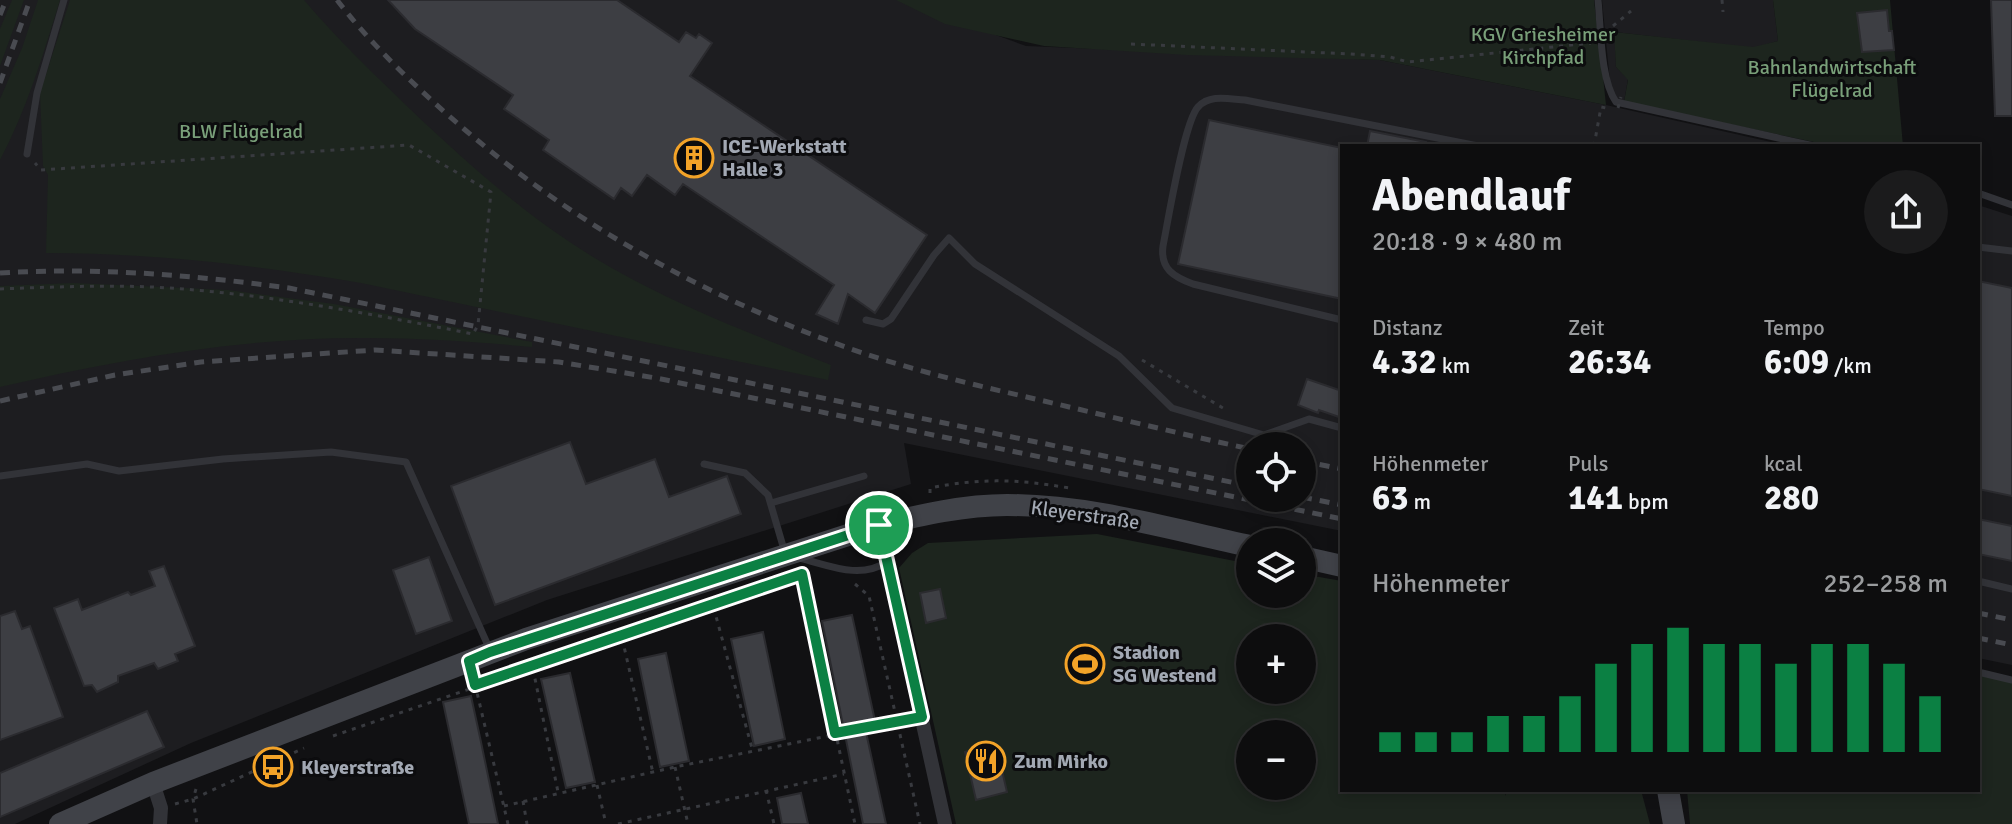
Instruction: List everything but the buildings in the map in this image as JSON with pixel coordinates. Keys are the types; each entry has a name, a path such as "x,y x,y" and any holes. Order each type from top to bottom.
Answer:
{"street":[{"name":"Kleyerstraße","path":"60,824 153,783 526,639 879,525 931,513 1005,505 1070,509 1236,543"},
{"path":"879,525 945,824"},
{"path":"1316,560 1340,566"},
{"path":"153,783 161,808 160,824"},
{"path":"1668,792 1674,824"}],"lane":[{"path":"27,154 37,93 64,0"},
{"path":"1598,0 1607,77 1616,102 1805,144"},
{"path":"1340,320 1193,284 1176,278 1166,269 1163,246 1187,131 1199,105 1214,98 1245,100 1468,144"},
{"path":"1980,194 2012,205"},
{"path":"866,320 883,324 891,319 949,238 975,264 1119,356 1172,408 1264,435 1309,419 1327,421 1340,427"},
{"path":"1980,247 2012,251"},
{"path":"0,476 87,464 119,471 223,459 331,452 406,462 480,656"},
{"path":"704,464 745,473 768,495 786,555 855,571 873,571 889,561"},
{"path":"771,503 864,476"},
{"path":"1980,581 2012,589"},
{"path":"1980,672 2012,680"}],"path":[{"path":"1722,0 1723,12"},
{"path":"1131,44 1350,54 1390,57 1408,62 1602,38 1631,11"},
{"path":"1618,108 1621,97"},
{"path":"1594,144 1601,107 1605,108"},
{"path":"0,289 137,287 229,293 332,307 473,334 480,315 491,192 409,145 41,170 27,154"},
{"path":"1135,356 1235,415 1243,429"},
{"path":"327,738 475,685 814,572"},
{"path":"802,574 855,824"},
{"path":"707,580 753,752"},
{"path":"851,580 869,596 920,824"},
{"path":"615,610 653,773"},
{"path":"526,639 558,792"},
{"path":"480,656 475,685 508,824"},
{"path":"504,806 675,767 922,717"},
{"path":"161,808 193,799 313,744"},
{"path":"197,824 193,799 204,764"},
{"path":"675,767 688,824"},
{"path":"618,824 845,774"},
{"path":"597,785 606,824"},
{"path":"766,790 774,824"},
{"path":"523,801 527,824"}],"shaded area":[{"path":"0,0 899,0 1026,46 1380,60 1780,144 1340,144 1340,531 1247,512 1316,512 1316,432 1236,432 1236,510 904,443 911,484 547,600 191,743 15,824 0,824"},
{"path":"1602,0 1773,0 1778,41 1753,48 1615,32 1616,67 1628,79 1624,102 1615,100 1610,82"},
{"path":"1980,206 2012,216 2012,665 1980,658"}],"green space":[{"path":"12,0 24,0 0,66 0,29"},
{"path":"38,0 60,0 26,101 0,160 0,99"},
{"name":"BLW Flügelrad","path":"70,0 304,0 329,29 433,131 505,194 556,233 610,267 691,308 831,365 828,380 361,283 165,258 46,253 48,175 43,166 40,93"},
{"name":"KGV Griesheimer Kirchpfad","path":"896,0 1594,0 1596,43 1600,48 1606,105 1380,60 1187,55 1044,46 945,24"},
{"name":"Bahnlandwirtschaft Flügelrad","path":"1773,0 1890,0 1903,144 1824,144 1624,102 1628,80 1616,67 1614,32 1753,47 1778,41"},
{"path":"73,283 228,290 334,304 532,342 532,347 389,338 275,341 136,359 0,387 0,286"},
{"name":"Stadion SG Westend","path":"1097,534 1236,561 1236,608 1316,608 1316,576 1340,581 1340,792 1505,792 1506,796 1506,792 1642,792 1650,824 956,824 899,568 912,553 928,543"},
{"path":"1980,674 2012,681 2012,824 1690,824 1687,792 1980,792"}],"railway":[{"path":"0,15 6,0"},
{"path":"0,83 30,0"},
{"path":"337,0 414,84 508,165 599,228 697,283 799,329 899,364 995,390 1236,446"},
{"path":"0,273 144,273 289,288 1236,483"},
{"path":"0,401 115,375 201,362 375,350 559,362 656,378 1340,519"},
{"path":"1316,464 1340,469"},
{"path":"1316,500 1340,505"},
{"path":"1980,613 2012,620"},
{"path":"1980,638 2012,645"}],"place":[{"name":"ICE-Werkstatt Halle 3","path":"694,158"},
{"name":"Stadion SG Westend","path":"1085,664"},
{"name":"Zum Mirko","path":"986,761"},
{"name":"Kleyerstraße","path":"273,767"}],"route":[{"path":"879,525 922,717 835,733 802,574 475,685 469,661 490,652 879,525"}]}
